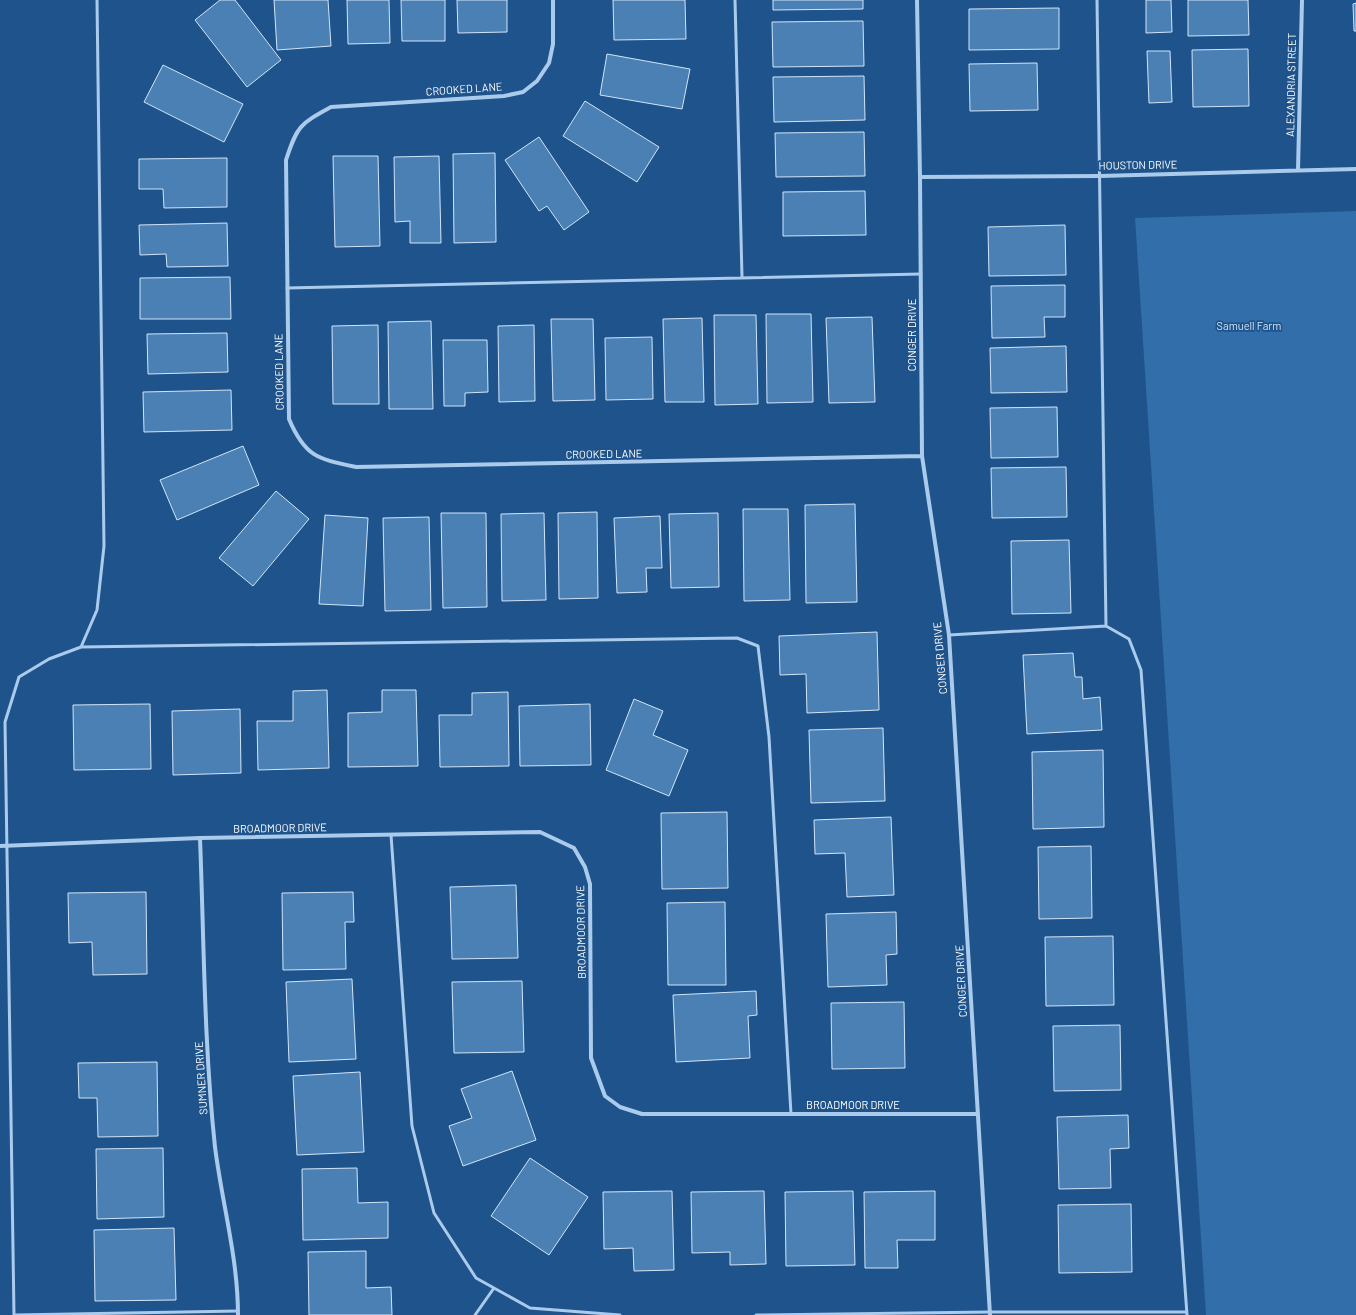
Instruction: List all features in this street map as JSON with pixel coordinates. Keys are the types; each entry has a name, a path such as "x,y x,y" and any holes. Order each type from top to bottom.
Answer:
{"street":[{"name":"CROOKED LANE","path":"553,0 553,44 549,63 537,81 523,92 504,96 330,107 306,121 294,136 286,160 289,419 296,436 306,450 323,460 356,467 922,456"},
{"name":"CONGER DRIVE","path":"917,0 922,456 949,635 990,1313"},
{"name":"ALEXANDRIA STREET","path":"1298,170 1302,0"},
{"name":"HOUSTON DRIVE","path":"920,177 1100,176 1356,168"},
{"name":"BROADMOOR DRIVE","path":"0,846 6,844 200,838 540,832 574,848 585,866 590,884 591,1058 605,1096 620,1107 642,1114 978,1114"},
{"name":"SUMNER DRIVE","path":"200,838 208,1070 216,1149 230,1228 238,1313"}],"lane":[{"path":"81,647 97,610 104,546 97,0"},
{"path":"735,0 742,277"},
{"path":"1097,0 1106,626"},
{"path":"287,288 921,274"},
{"path":"756,1315 990,1313 1187,1314 1141,670 1129,639 1106,626 949,635"},
{"path":"238,1313 14,1315 5,722 19,677 49,659 81,647 736,638 758,646 769,737 791,1114"},
{"path":"391,835 412,1126 434,1213 476,1278 530,1308 620,1315"},
{"path":"475,1315 494,1288"}],"green space":[{"name":"Samuell Farm","path":"1356,211 1356,1315 1206,1315 1135,218"}],"building":[{"path":"220,0 235,0 281,60 247,87 195,20"},
{"path":"274,0 328,0 331,46 277,50"},
{"path":"347,0 389,0 390,43 348,44"},
{"path":"401,0 445,0 445,41 402,41"},
{"path":"457,0 507,0 507,32 458,33"},
{"path":"613,0 685,0 686,39 614,40"},
{"path":"773,0 863,0 863,9 773,10"},
{"path":"1146,0 1171,0 1172,32 1146,33"},
{"path":"1188,0 1248,0 1249,35 1188,36"},
{"path":"1356,3 1356,31 1354,31 1353,4"},
{"path":"1059,8 1059,49 969,50 969,9"},
{"path":"863,21 864,66 773,67 772,22"},
{"path":"1248,49 1249,106 1193,107 1192,50"},
{"path":"1147,51 1170,51 1172,102 1149,103"},
{"path":"607,54 690,69 682,109 600,95"},
{"path":"1037,63 1038,110 970,111 969,64"},
{"path":"163,65 243,104 224,142 144,102"},
{"path":"864,76 865,120 774,122 773,77"},
{"path":"585,101 659,147 637,182 563,136"},
{"path":"864,132 865,176 776,177 775,133"},
{"path":"539,137 589,212 564,230 547,206 539,211 505,160"},
{"path":"495,153 496,242 454,243 453,154"},
{"path":"333,156 378,156 380,246 335,247"},
{"path":"439,156 441,243 410,243 410,221 395,222 394,157"},
{"path":"227,158 227,207 164,208 163,189 139,189 139,159"},
{"path":"865,191 866,235 783,236 783,192"},
{"path":"227,223 228,266 167,267 166,254 140,255 139,225"},
{"path":"1065,225 1066,275 989,276 988,227"},
{"path":"230,277 231,319 140,319 140,278"},
{"path":"1065,285 1065,317 1044,317 1045,337 992,338 991,286"},
{"path":"766,314 811,314 813,402 767,403"},
{"path":"714,315 756,315 758,404 715,405"},
{"path":"872,317 875,402 829,403 826,318"},
{"path":"702,318 704,402 665,402 663,319"},
{"path":"551,319 593,319 595,400 553,401"},
{"path":"431,321 433,409 389,409 388,322"},
{"path":"378,325 379,404 333,404 332,326"},
{"path":"534,325 535,401 499,402 498,326"},
{"path":"227,333 228,372 148,374 147,334"},
{"path":"652,337 653,399 606,400 605,338"},
{"path":"443,340 487,340 488,392 465,393 465,406 444,406"},
{"path":"1066,346 1067,392 991,393 990,348"},
{"path":"231,390 232,430 144,432 143,392"},
{"path":"1057,407 1058,457 991,458 990,408"},
{"path":"243,446 259,485 177,520 160,480"},
{"path":"1066,467 1067,517 992,518 991,468"},
{"path":"276,491 309,519 253,586 219,558"},
{"path":"855,504 857,602 806,603 805,505"},
{"path":"743,509 788,509 790,600 744,601"},
{"path":"597,512 598,598 559,599 558,513"},
{"path":"441,513 486,513 487,607 443,608"},
{"path":"544,513 546,600 502,601 501,514"},
{"path":"718,513 719,587 671,588 669,514"},
{"path":"325,515 368,518 363,606 319,604"},
{"path":"660,516 662,568 646,568 647,592 617,593 614,518"},
{"path":"429,517 431,610 385,611 383,518"},
{"path":"1069,540 1071,613 1012,614 1011,541"},
{"path":"877,632 879,710 807,713 806,674 780,675 779,636"},
{"path":"1073,653 1075,677 1082,677 1083,699 1100,697 1102,730 1027,734 1023,655"},
{"path":"327,690 329,768 258,770 257,721 293,721 293,691"},
{"path":"382,690 416,690 418,766 348,767 348,713 382,712"},
{"path":"508,692 509,766 440,767 439,715 472,715 472,693"},
{"path":"634,699 663,711 653,735 688,750 669,796 606,770"},
{"path":"150,704 151,769 74,770 73,705"},
{"path":"590,704 591,765 520,766 519,706"},
{"path":"240,709 241,773 173,775 172,711"},
{"path":"883,728 885,801 811,803 809,730"},
{"path":"1103,750 1104,827 1033,829 1032,752"},
{"path":"727,812 728,888 662,889 661,813"},
{"path":"891,817 894,895 847,897 845,853 815,854 814,820"},
{"path":"1091,846 1092,918 1039,919 1038,847"},
{"path":"516,885 518,958 452,959 450,887"},
{"path":"146,892 147,974 93,975 92,942 69,943 68,893"},
{"path":"353,892 354,922 345,922 346,969 283,970 282,893"},
{"path":"725,902 726,985 668,985 667,903"},
{"path":"896,912 897,954 886,955 887,985 828,987 826,914"},
{"path":"1113,936 1114,1005 1046,1006 1045,937"},
{"path":"352,979 356,1059 289,1062 286,982"},
{"path":"522,981 524,1052 454,1053 452,982"},
{"path":"756,991 757,1015 748,1016 750,1058 676,1062 673,995"},
{"path":"904,1002 905,1068 832,1069 831,1003"},
{"path":"1120,1025 1121,1090 1054,1091 1053,1026"},
{"path":"157,1062 158,1136 98,1137 97,1098 79,1098 78,1063"},
{"path":"512,1071 536,1140 463,1166 449,1126 472,1118 461,1089"},
{"path":"360,1072 364,1152 297,1155 293,1076"},
{"path":"1128,1115 1129,1148 1110,1149 1111,1188 1059,1189 1057,1117"},
{"path":"163,1148 164,1217 97,1219 96,1149"},
{"path":"530,1158 588,1197 549,1255 491,1216"},
{"path":"357,1168 358,1203 388,1202 388,1238 303,1240 302,1169"},
{"path":"672,1191 674,1270 634,1271 633,1248 604,1249 603,1192"},
{"path":"764,1191 766,1264 730,1265 730,1252 692,1253 691,1192"},
{"path":"853,1191 855,1265 786,1266 785,1192"},
{"path":"935,1191 935,1240 897,1240 898,1268 865,1268 864,1192"},
{"path":"1131,1204 1132,1272 1059,1273 1058,1205"},
{"path":"174,1228 176,1300 95,1301 94,1230"},
{"path":"366,1251 366,1288 391,1287 392,1315 309,1315 308,1252"}]}
